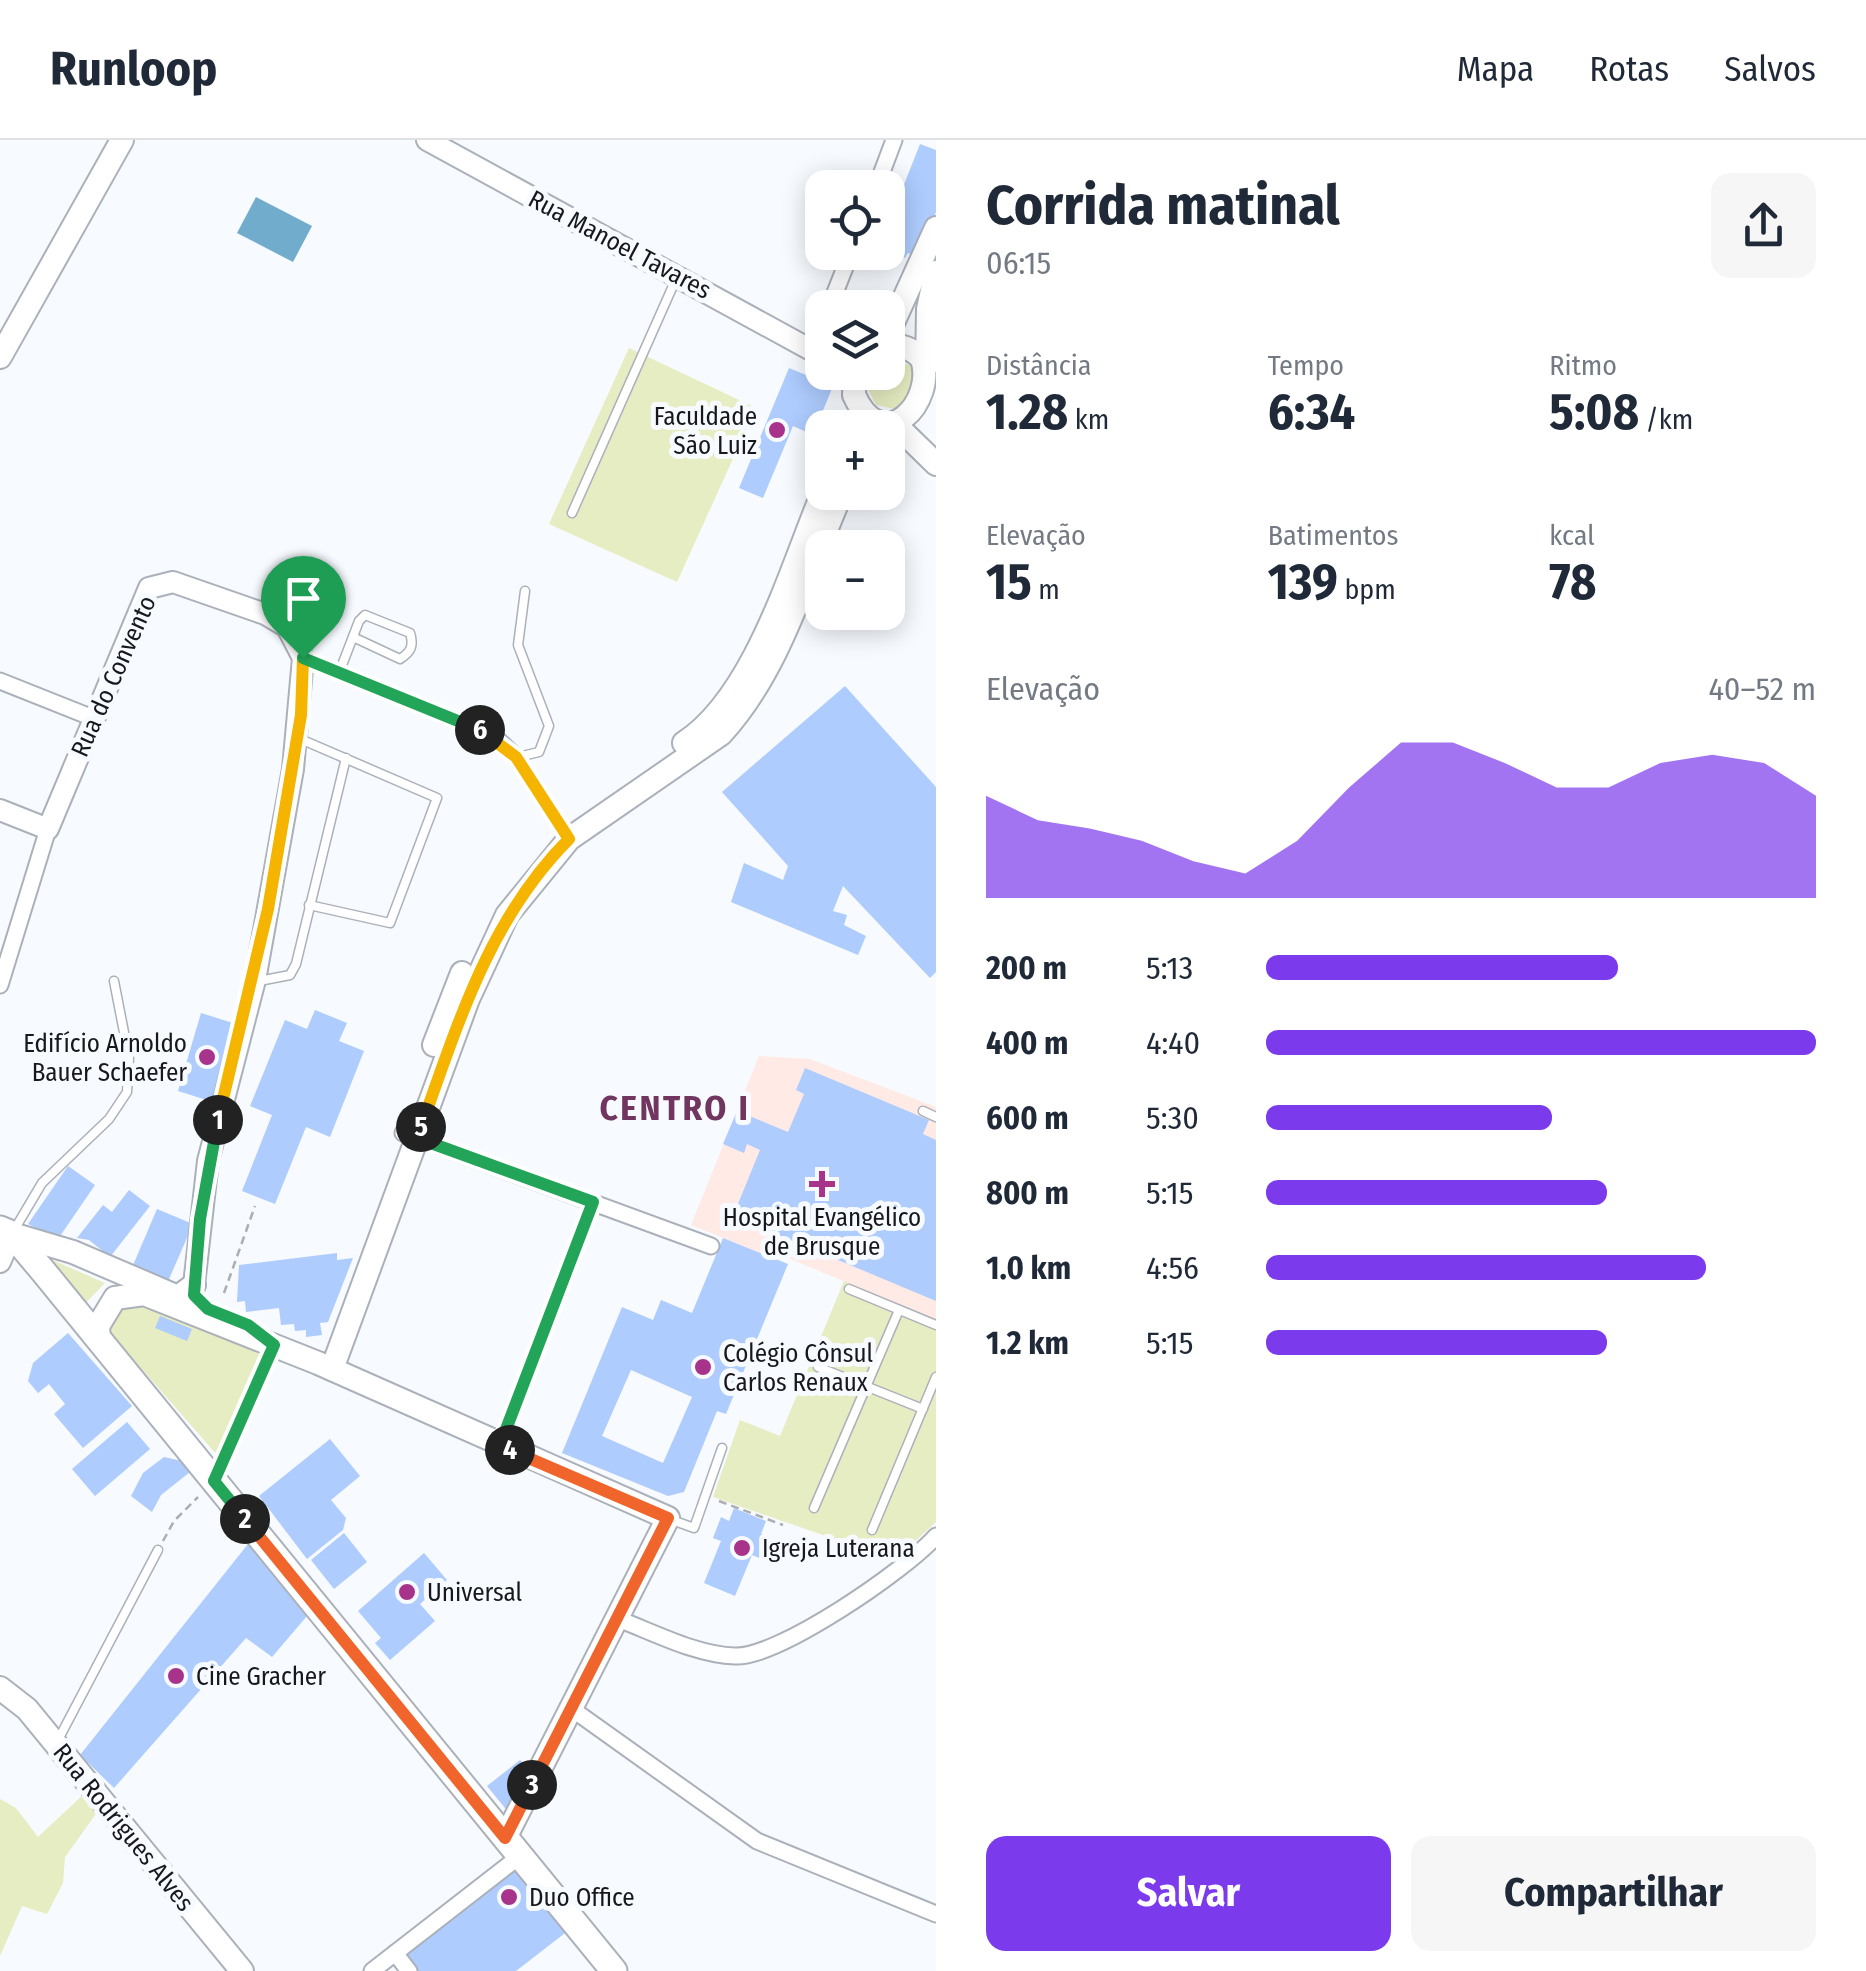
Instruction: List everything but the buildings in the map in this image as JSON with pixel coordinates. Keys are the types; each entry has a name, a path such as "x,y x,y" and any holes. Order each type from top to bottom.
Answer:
{"main road":[{"path":"0,357 6,331 122,140"},
{"path":"905,296 936,228"},
{"path":"905,419 920,414 932,391 928,309 936,272"},
{"path":"905,348 932,379"},
{"path":"905,439 936,464"},
{"path":"794,583 817,510"},
{"path":"325,1366 461,995 501,911 565,833 721,734 832,510"},
{"path":"6,1232 73,1252 178,1297 194,1284 198,1302 248,1325 270,1343"},
{"path":"6,1232 99,1340 614,1971"},
{"path":"99,1340 98,1326 108,1306 115,1298 136,1292 325,1366 668,1518 572,1709 512,1847"},
{"name":"Rua Rodrigues Alves","path":"0,1688 27,1709 242,1971"}],"street":[{"name":"Rua Manoel Tavares","path":"427,140 805,343"},
{"path":"883,170 894,140"},
{"name":"Rua do Convento","path":"48,828 140,602 157,584 173,582 278,620 296,640 303,658"},
{"path":"194,1284 208,1162 254,981 298,738 303,658 494,736 516,757 565,833"},
{"path":"0,680 93,718"},
{"path":"0,810 48,828 0,985"},
{"path":"410,1136 711,1246"},
{"path":"500,1445 593,1202"},
{"path":"0,1262 6,1232"},
{"path":"618,1618 722,1655 754,1655 795,1637 936,1536"},
{"path":"572,1709 757,1842 936,1914"},
{"path":"372,1971 512,1847"},
{"path":"395,1953 409,1971"}],"lane":[{"path":"572,513 678,275"},
{"path":"516,757 539,752 549,726 518,645 525,592"},
{"path":"338,673 353,637 360,622 371,615 410,632 413,642 410,652 400,659 353,637"},
{"path":"298,738 430,791 437,806 390,923 309,905"},
{"path":"254,981 290,974 346,758"},
{"path":"6,1232 42,1183 109,1119 127,1092 129,1058 114,981"},
{"path":"923,1111 936,1116"},
{"path":"849,1289 936,1325"},
{"path":"814,1508 899,1310"},
{"path":"818,1367 923,1408"},
{"path":"872,1530 936,1377"},
{"path":"668,1518 694,1528 722,1448"},
{"path":"56,1744 158,1550"}],"path":[{"path":"224,1293 255,1206"},
{"path":"158,1550 174,1521 214,1481 270,1343"},
{"path":"703,1496 783,1525"}],"shaded area":[{"name":"Hospital Evangélico de Brusque","path":"759,1056 810,1059 936,1107 936,1320 781,1255 778,1260 691,1225"}],"green space":[{"path":"629,348 756,408 677,582 549,524"},
{"path":"905,364 910,365 919,379 899,410 876,405 868,390 905,390"},
{"path":"41,1255 105,1283 83,1306"},
{"path":"844,1281 936,1320 936,1522 895,1560 713,1497 740,1420 780,1436"},
{"path":"143,1301 260,1354 217,1455 105,1327 127,1303"},
{"path":"84,1794 98,1811 65,1857 63,1883 47,1914 22,1906 0,1956 0,1799 16,1808 38,1837"}],"water":[{"path":"256,197 312,226 293,262 237,233"}],"place":[{"name":"Faculdade São Luiz","path":"777,430"},
{"name":"Edifício Arnoldo Bauer Schaefer","path":"207,1057"},
{"name":"Hospital Evangélico de Brusque","path":"822,1184"},
{"name":"Colégio Cônsul Carlos Renaux","path":"703,1367"},
{"name":"Igreja Luterana","path":"742,1548"},
{"name":"Universal","path":"407,1592"},
{"name":"Cine Gracher","path":"176,1676"},
{"name":"Duo Office","path":"509,1897"}],"district":[{"name":"CENTRO I","path":"675,1108"}],"route":[{"path":"303,658 494,736 516,757 569,839 538,872 492,942 417,1138 593,1202 500,1445 668,1518 505,1838 214,1481 274,1345 248,1325 198,1302 194,1284 208,1162 255,980 293,768 301,715 303,658"}]}
